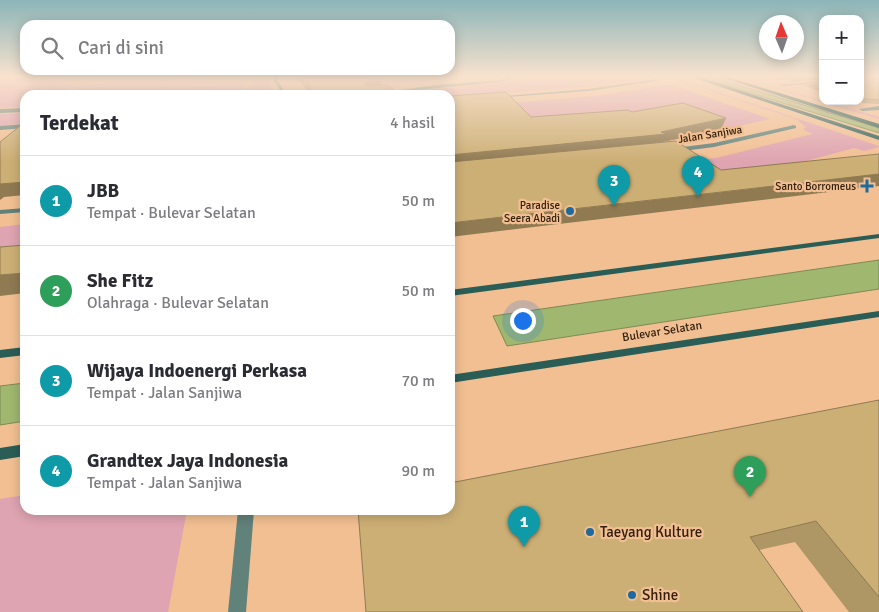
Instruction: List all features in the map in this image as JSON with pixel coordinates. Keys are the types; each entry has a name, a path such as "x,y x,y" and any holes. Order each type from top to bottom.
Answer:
{"main road":[{"path":"777,105 879,138"},
{"path":"810,105 879,126"},
{"path":"455,292 879,236"},
{"name":"Bulevar Selatan","path":"455,378 879,314"},
{"path":"0,354 20,352"},
{"path":"0,454 20,451"}],"street":[{"path":"862,109 879,108"},
{"path":"0,110 20,110"},
{"path":"0,128 20,126"},
{"name":"Jalan Sanjiwa","path":"664,151 714,145 794,127"},
{"path":"0,212 20,210"},
{"path":"237,612 246,515"}],"shaded area":[{"path":"0,105 20,105 20,107 0,108"},
{"path":"510,105 723,105 678,113 533,127"},
{"path":"729,105 770,119 721,130 680,113"},
{"path":"752,105 755,105 879,147 864,151 854,148 755,175 711,180 684,161 716,158 813,134 803,130 806,127 796,119"},
{"path":"788,105 802,105 879,128 879,133"},
{"path":"832,105 837,105 879,117 879,119"},
{"path":"20,113 20,124 0,126 0,114"},
{"path":"20,225 20,252 0,254 0,227"},
{"path":"879,260 879,289 507,346 493,316"},
{"path":"20,384 20,422 0,425 0,386"},
{"path":"20,496 20,515 186,515 168,612 0,612 0,499"}],"building":[{"path":"455,105 519,105 531,117 628,110 632,112 674,105 687,105 726,118 661,132 666,134 455,155"},
{"path":"20,126 20,182 0,184 0,142"},
{"path":"676,141 721,170 879,154 879,174 455,222 455,162"},
{"path":"20,245 20,273 0,275 0,247"},
{"path":"879,400 879,597 816,521 750,537 803,612 366,612 358,515 455,515 455,482"}],"place":[{"name":"Santo Borromeus","path":"867,186"},
{"name":"Grandtex Jaya Indonesia","path":"698,197"},
{"name":"Wijaya Indoenergi Perkasa","path":"614,206"},
{"name":"Paradise Seera Abadi","path":"570,211"},
{"name":"She Fitz","path":"750,497"},
{"name":"Taeyang Kulture","path":"590,532"},
{"name":"JBB","path":"524,547"},
{"name":"Shine","path":"632,595"}]}
